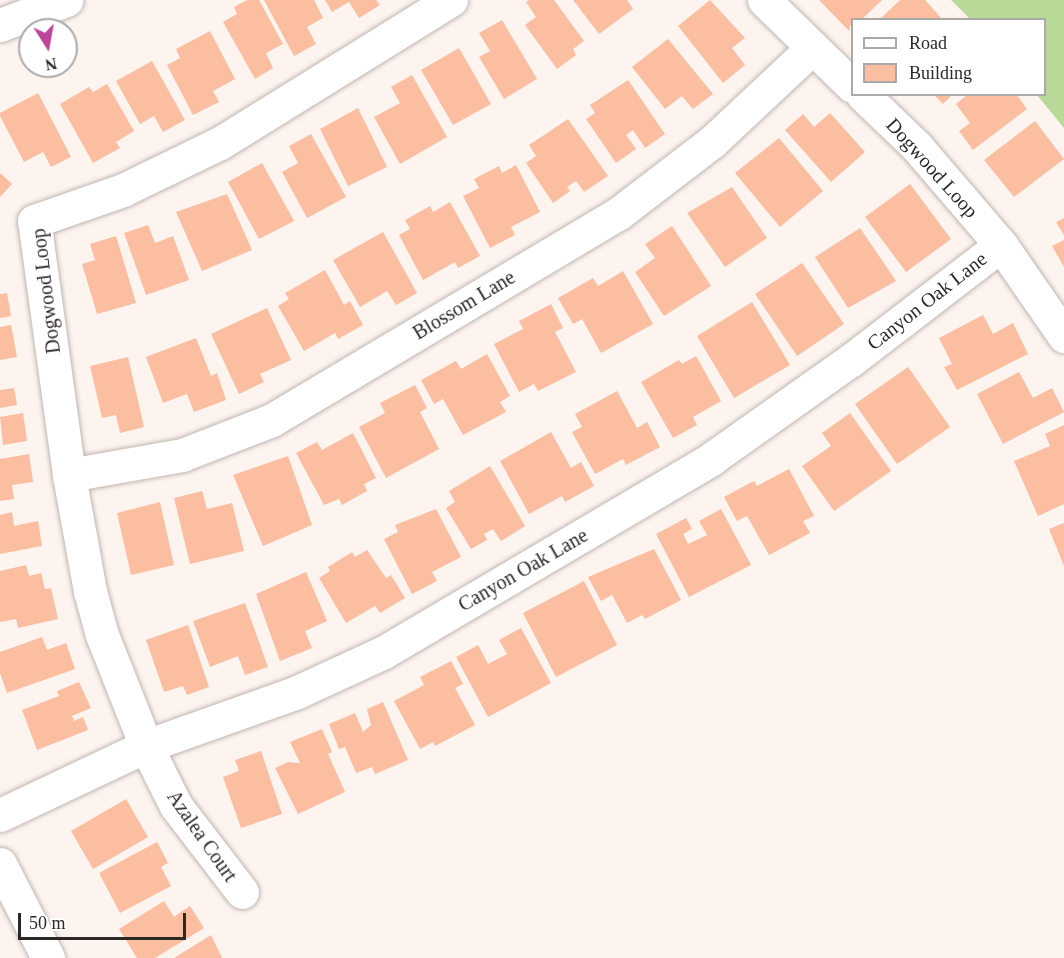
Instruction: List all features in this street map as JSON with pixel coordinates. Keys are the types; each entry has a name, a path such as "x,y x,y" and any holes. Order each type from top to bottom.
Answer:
{"street":[{"path":"0,25 66,0"},
{"name":"Dogwood Loop","path":"147,746 102,635 90,591 69,475 34,221 123,190 220,143 451,0"},
{"path":"764,0 851,85"},
{"name":"Blossom Lane","path":"69,475 182,455 272,420 619,213 712,142 812,48"},
{"name":"Dogwood Loop","path":"864,96 917,147 1000,244 1064,336"},
{"name":"Canyon Oak Lane","path":"0,815 147,746 295,693 384,652 711,459 851,360 1000,244"},
{"name":"Azalea Court","path":"147,746 176,806 242,892"},
{"path":"0,864 48,958"}],"green space":[{"path":"951,0 1064,0 1064,128 1038,96 1046,96 1046,18 969,18"}],"building":[{"path":"247,0 259,0 283,44 266,53 273,68 255,79 223,22 237,14 234,7"},
{"path":"264,0 314,0 323,18 307,27 316,44 294,56"},
{"path":"325,0 376,0 380,5 359,18 349,2 332,12"},
{"path":"554,0 584,41 573,49 576,55 557,69 525,25 536,17 526,2"},
{"path":"573,0 627,0 633,9 599,34"},
{"path":"710,0 745,38 732,48 745,65 723,83 678,26"},
{"path":"819,0 882,0 863,18 851,18 849,31"},
{"path":"900,0 925,0 941,18 881,18"},
{"path":"502,20 537,79 504,99 479,57 490,51 479,33"},
{"path":"210,31 235,79 213,91 219,102 193,115 167,65 180,58 176,49"},
{"path":"668,39 713,94 693,109 682,96 665,109 632,67"},
{"path":"459,48 491,104 453,125 421,70"},
{"path":"152,61 185,120 163,132 154,116 140,124 116,81"},
{"path":"412,75 447,137 400,164 374,117 400,103 391,87"},
{"path":"628,80 665,134 645,148 633,130 626,135 636,149 616,163 586,119 595,113 590,105"},
{"path":"107,84 134,131 116,142 120,148 93,163 60,104 89,87 93,92"},
{"path":"38,93 71,157 51,167 43,152 24,162 0,116 0,113"},
{"path":"935,96 951,96 943,104"},
{"path":"966,96 1017,96 1027,109 973,150 959,131 970,123 956,104"},
{"path":"358,108 387,167 348,186 320,129"},
{"path":"830,113 865,152 831,182 785,130 803,114 814,127"},
{"path":"568,119 608,176 584,192 576,181 567,187 570,191 553,203 526,163 536,156 529,145"},
{"path":"1035,121 1064,159 1014,197 984,160"},
{"path":"311,134 346,197 307,218 282,172 298,163 289,146"},
{"path":"779,138 823,191 780,227 735,173"},
{"path":"262,163 294,221 259,239 228,182"},
{"path":"516,165 540,212 511,227 515,235 490,248 463,196 479,188 474,179 499,166 502,173"},
{"path":"0,173 12,184 0,197"},
{"path":"910,184 951,239 906,272 865,217"},
{"path":"732,187 767,238 725,267 687,213"},
{"path":"227,194 252,250 202,271 176,212"},
{"path":"450,202 480,256 458,268 455,262 423,280 399,235 410,229 405,220 430,206 433,212"},
{"path":"1064,218 1064,235 1056,222"},
{"path":"148,225 155,243 173,236 189,280 146,295 124,233"},
{"path":"672,226 711,286 664,316 635,272 655,258 645,244"},
{"path":"860,228 896,281 848,308 815,257"},
{"path":"383,232 417,293 396,305 387,291 360,307 333,260"},
{"path":"116,236 136,303 97,314 82,264 95,260 90,244"},
{"path":"1064,240 1064,267 1052,246"},
{"path":"802,263 844,324 797,356 755,294"},
{"path":"325,270 344,305 350,301 363,325 338,339 335,333 304,351 278,306 289,299 285,293"},
{"path":"623,271 653,324 601,353 582,319 573,324 558,298 593,278 598,286"},
{"path":"7,293 11,316 0,318 0,294"},
{"path":"752,302 790,365 734,398 697,336"},
{"path":"551,304 563,328 555,332 576,372 538,391 534,384 519,392 494,344 523,329 519,321"},
{"path":"267,308 291,360 260,374 264,382 239,394 211,334"},
{"path":"983,315 993,334 1013,323 1028,354 957,390 944,367 952,364 939,338"},
{"path":"11,325 17,357 0,360 0,327"},
{"path":"196,338 211,376 217,373 226,400 194,412 187,394 163,403 146,357"},
{"path":"487,354 510,396 500,402 506,412 463,435 443,399 434,404 421,380 456,361 461,369"},
{"path":"696,356 721,401 693,417 697,425 673,438 641,382 679,360 682,364"},
{"path":"128,357 144,427 120,433 116,415 102,418 90,366"},
{"path":"908,367 950,427 897,464 855,404"},
{"path":"1019,372 1033,398 1052,388 1064,412 1003,444 977,394"},
{"path":"415,385 427,408 420,412 439,449 386,478 359,427 385,413 380,403"},
{"path":"14,388 17,405 0,408 0,390"},
{"path":"617,391 637,428 647,422 660,447 626,465 623,459 595,474 572,432 582,427 575,414"},
{"path":"23,413 27,441 3,445 0,417"},
{"path":"850,413 891,471 834,511 802,466 831,446 822,433"},
{"path":"1064,425 1064,504 1038,516 1014,461 1050,446 1045,434"},
{"path":"551,432 571,468 581,462 594,486 565,502 562,496 529,514 500,461"},
{"path":"353,433 376,478 364,484 367,491 342,505 339,499 324,505 296,453 317,442 322,450"},
{"path":"29,454 33,482 12,485 14,499 0,501 0,459"},
{"path":"288,456 312,525 263,546 233,475"},
{"path":"490,466 525,526 501,541 493,529 484,534 487,540 471,549 446,508 455,502 449,491"},
{"path":"789,469 814,516 803,521 810,533 769,555 747,516 737,521 724,497 754,481 757,486"},
{"path":"202,491 207,509 232,503 244,551 190,564 174,498"},
{"path":"160,502 174,565 131,575 117,513"},
{"path":"436,509 461,557 432,572 437,581 412,594 384,539 398,532 395,525"},
{"path":"721,509 751,565 689,597 656,534 686,518 692,529 683,534 688,544 707,535 699,521"},
{"path":"12,512 14,526 38,521 42,546 0,554 0,515"},
{"path":"1064,523 1064,566 1049,529"},
{"path":"654,549 681,600 645,619 642,615 627,623 612,595 601,601 588,577"},
{"path":"367,550 386,578 391,575 405,598 380,613 375,606 346,623 319,578 330,571 328,567 352,552 355,557"},
{"path":"26,565 29,576 41,573 45,589 51,588 58,619 18,628 16,619 0,622 0,571"},
{"path":"306,572 327,621 305,631 312,648 280,661 256,594"},
{"path":"584,581 617,645 556,677 523,613"},
{"path":"245,603 268,667 245,675 238,656 210,667 193,621"},
{"path":"188,625 209,687 187,695 183,686 164,692 146,640"},
{"path":"521,628 551,683 488,717 456,657 478,645 488,664 507,654 499,640"},
{"path":"42,637 47,650 66,643 75,669 7,693 0,673 0,652"},
{"path":"451,661 463,684 455,688 475,725 435,746 433,742 420,749 394,701 424,685 420,677"},
{"path":"79,682 91,708 72,716 74,721 83,717 88,730 37,750 22,710 59,696 57,691"},
{"path":"383,702 408,760 375,774 372,767 356,773 345,747 339,749 329,724 355,713 363,732 371,725 367,709"},
{"path":"322,729 332,752 328,754 345,792 298,814 275,768 288,762 300,763 290,742"},
{"path":"261,751 282,814 241,828 223,777 239,771 235,760"},
{"path":"126,799 148,837 93,869 71,831"},
{"path":"157,842 168,863 161,867 171,886 120,913 99,873"},
{"path":"164,901 174,917 190,906 204,928 155,958 137,958 119,929"},
{"path":"211,935 222,958 174,958"}]}
